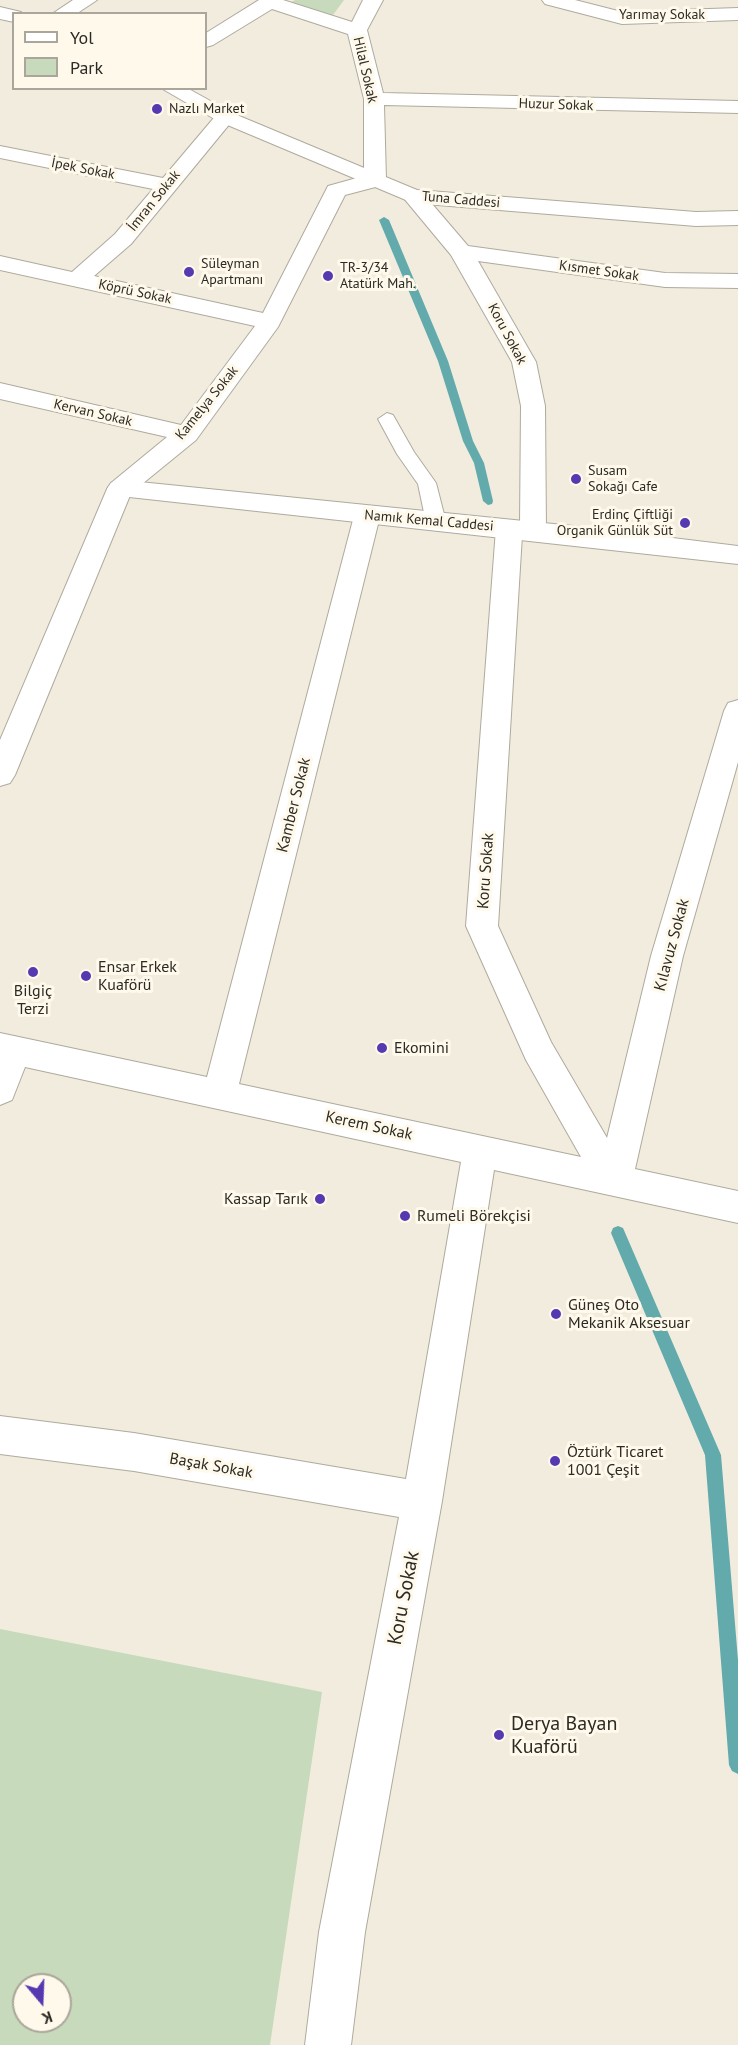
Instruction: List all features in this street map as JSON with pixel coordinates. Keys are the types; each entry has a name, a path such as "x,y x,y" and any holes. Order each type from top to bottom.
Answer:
{"street":[{"path":"65,12 87,0"},
{"name":"Hilal Sokak","path":"373,0 357,30 374,99 375,180"},
{"name":"Yarımay Sokak","path":"552,0 622,18 738,14"},
{"path":"207,41 271,1 357,30"},
{"name":"Tuna Caddesi","path":"175,90 225,117 413,196 696,219 738,218"},
{"name":"Huzur Sokak","path":"374,99 738,107"},
{"name":"İmran Sokak","path":"77,279 123,239 225,117"},
{"name":"İpek Sokak","path":"0,152 166,185"},
{"name":"Kamelya Sokak","path":"0,775 120,489 187,434 270,322 336,191 375,180"},
{"name":"Koru Sokak","path":"413,196 461,252 524,362 533,406 482,926 538,1050 614,1182"},
{"name":"Kısmet Sokak","path":"461,252 665,279 737,285"},
{"name":"Köprü Sokak","path":"0,262 270,322"},
{"name":"Kervan Sokak","path":"0,391 187,434"},
{"name":"Namık Kemal Caddesi","path":"120,489 521,530 738,555"},
{"name":"Kamber Sokak","path":"220,1094 367,516"},
{"name":"Kılavuz Sokak","path":"614,1182 667,956 738,711"},
{"path":"0,1090 7,1049"},
{"name":"Kerem Sokak","path":"7,1049 738,1207"},
{"name":"Koru Sokak","path":"328,2045 342,1932 422,1501 480,1150"},
{"name":"Başak Sokak","path":"0,1435 134,1452 422,1501"}],"lane":[{"path":"387,419 406,454 427,483 436,522"}],"green space":[{"path":"295,0 344,0 333,15 290,3"},
{"path":"0,1629 322,1692 270,2045 0,2045"}],"waterway":[{"path":"384,220 443,361 468,441 479,463 488,501"},
{"path":"618,1233 713,1455 738,1765"}],"place":[{"name":"Nazlı Market","path":"157,109"},
{"name":"Süleyman Apartmanı","path":"189,272"},
{"name":"TR-3/34 Atatürk Mah.","path":"328,276"},
{"name":"Susam Sokağı Cafe","path":"576,479"},
{"name":"Erdinç Çiftliği Organik Günlük Süt","path":"685,523"},
{"name":"Bilgiç Terzi","path":"33,972"},
{"name":"Ensar Erkek Kuaförü","path":"86,976"},
{"name":"Ekomini","path":"382,1048"},
{"name":"Kassap Tarık","path":"320,1199"},
{"name":"Rumeli Börekçisi","path":"405,1216"},
{"name":"Güneş Oto Mekanik Aksesuar","path":"556,1314"},
{"name":"Öztürk Ticaret 1001 Çeşit","path":"555,1461"},
{"name":"Derya Bayan Kuaförü","path":"499,1735"}]}
